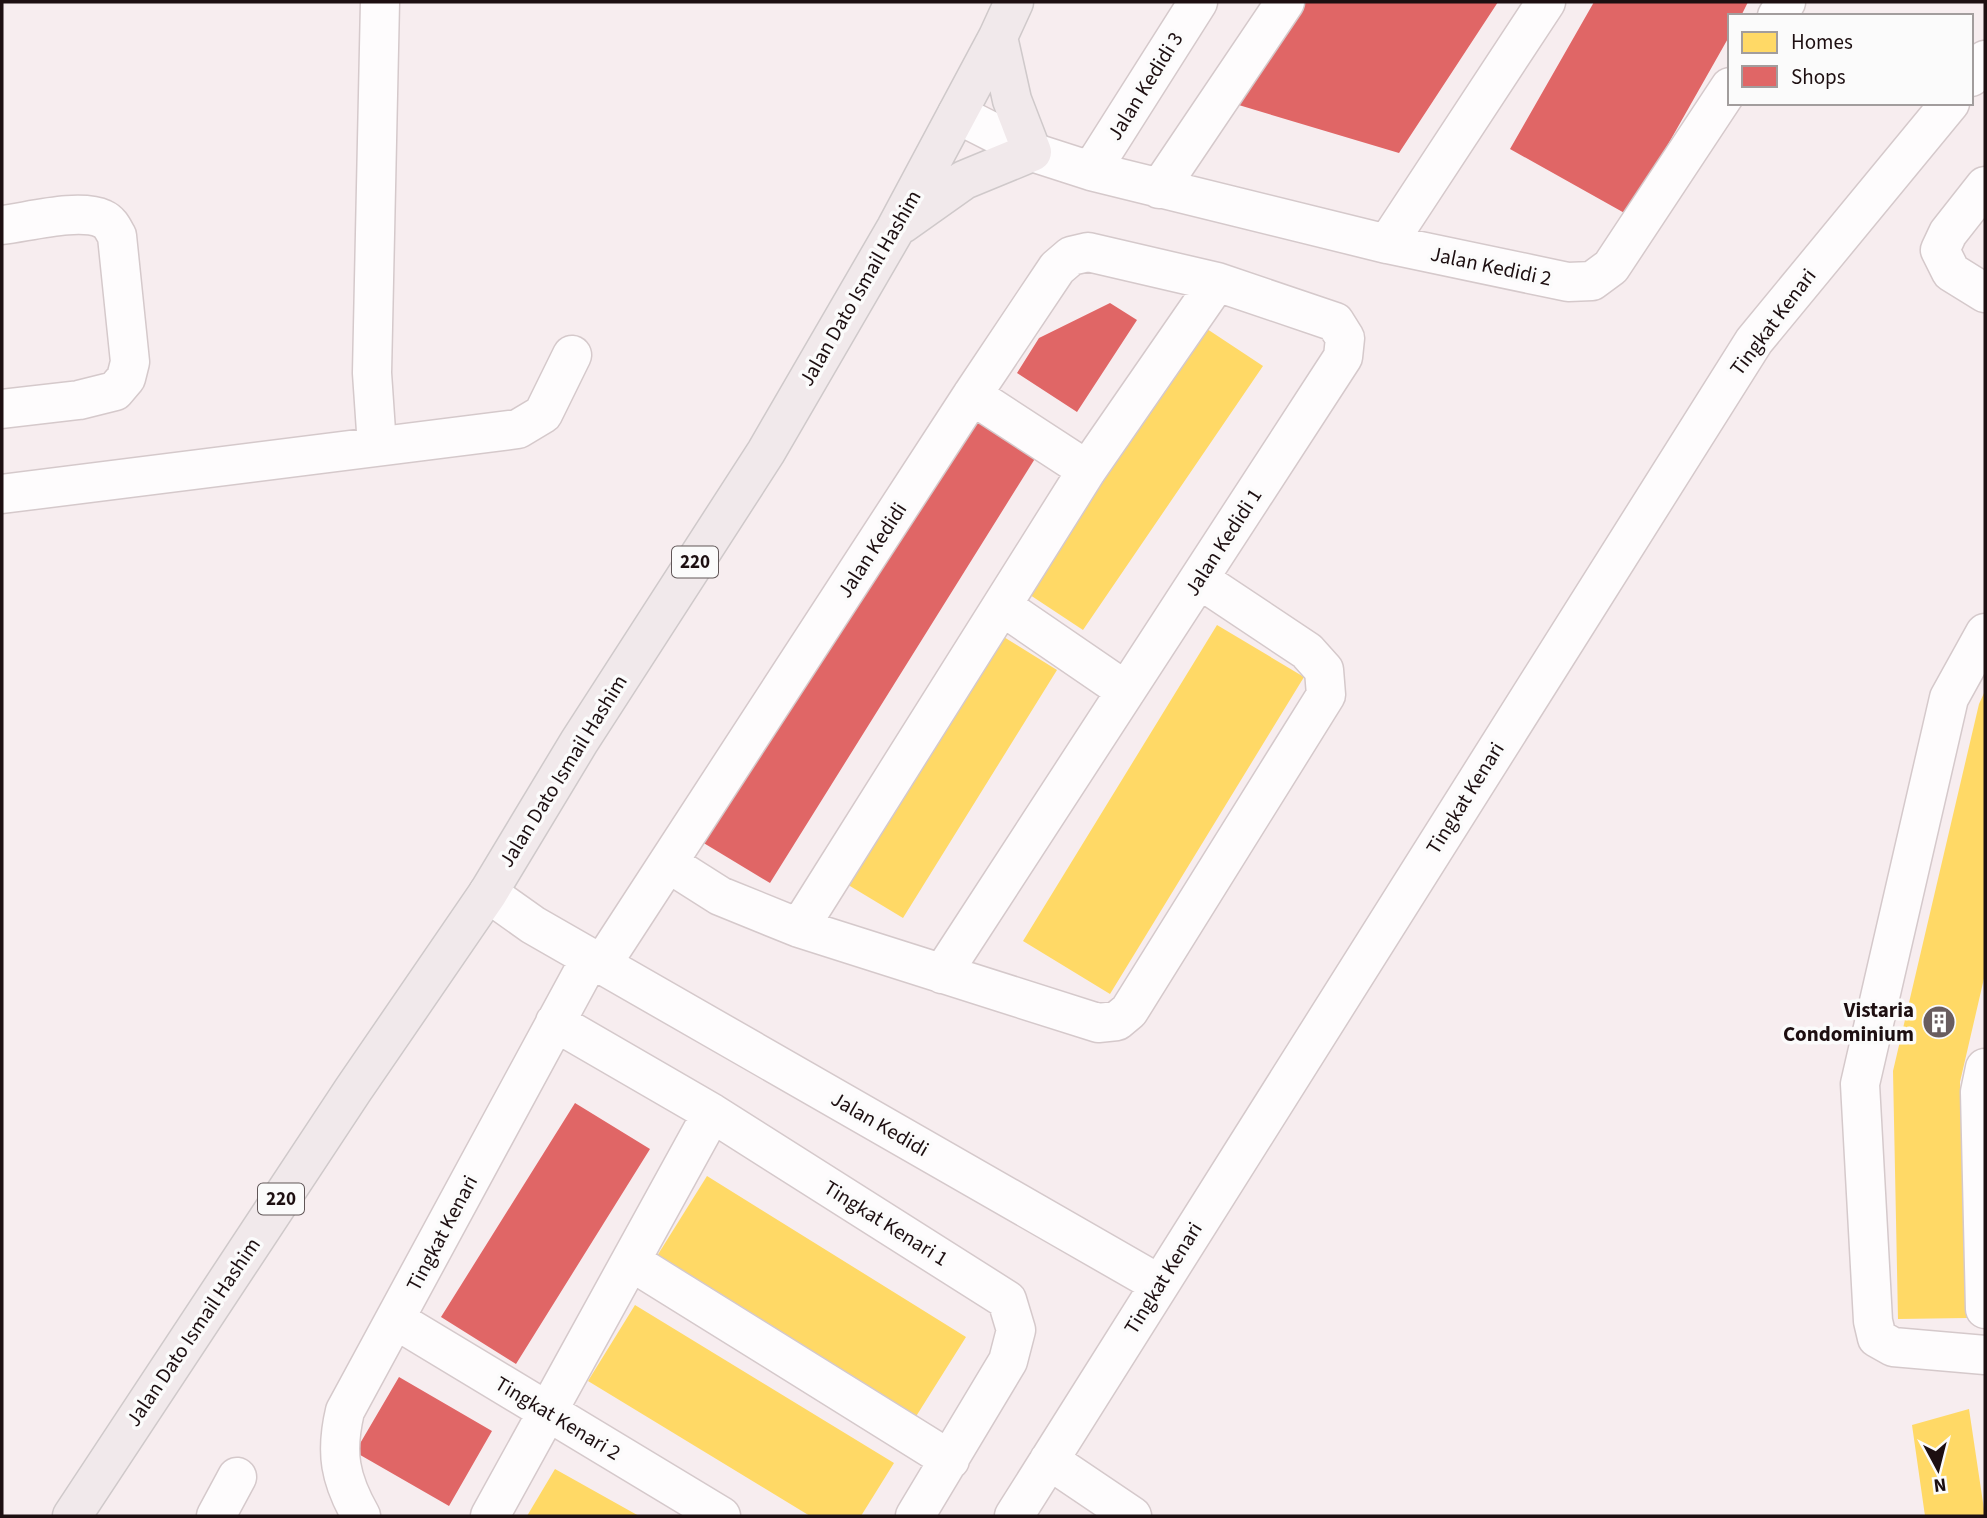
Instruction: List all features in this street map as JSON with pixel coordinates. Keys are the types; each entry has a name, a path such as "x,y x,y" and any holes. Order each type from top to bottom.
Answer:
{"main road":[{"name":"Jalan Dato Ismail Hashim","path":"72,1516 338,1113 488,893 579,742 766,452 896,228 1014,2"},
{"path":"896,228 964,180 1032,152 1012,100 998,37"}],"street":[{"path":"377,446 372,373 380,2"},
{"name":"Jalan Kedidi 3","path":"1091,171 1198,2"},
{"path":"1159,189 1285,2"},
{"path":"1387,244 1546,2"},
{"path":"1973,75 1985,60"},
{"name":"Jalan Kedidi 2","path":"957,114 1032,152 1091,171 1387,244 1568,282 1592,281 1611,267 1728,90"},
{"name":"Tingkat Kenari","path":"1014,1516 1754,341 1948,105"},
{"path":"1985,186 1948,233 1940,250 1951,272 1985,293"},
{"path":"2,225 79,215 102,219 111,225 117,236 130,362 126,379 115,391 79,400 2,409"},
{"name":"Jalan Kedidi","path":"597,961 668,863 1057,268 1071,256 1088,252"},
{"name":"Jalan Kedidi 1","path":"942,974 1343,357 1345,338 1335,322 1217,282 1088,252"},
{"path":"799,928 1087,471 1217,282"},
{"path":"2,494 518,429 543,414 572,355"},
{"path":"972,395 1087,471"},
{"path":"668,863 720,896 799,928 1098,1023 1117,1021 1129,1011 1326,695 1324,670 1307,651 1199,579"},
{"path":"1002,606 1126,691"},
{"path":"1985,633 1949,698 1860,1084 1873,1321 1877,1338 1893,1347 1985,1355"},
{"name":"Jalan Kedidi","path":"488,893 533,925 1159,1284"},
{"name":"Tingkat Kenari","path":"361,1516 351,1498 341,1469 340,1435 345,1411 555,1023 597,961"},
{"name":"Tingkat Kenari 1","path":"555,1023 712,1113 1007,1300 1016,1330 1008,1361 915,1516"},
{"path":"1985,1068 1980,1092 1985,1309"},
{"path":"490,1516 712,1113"},
{"path":"632,1262 950,1460"},
{"name":"Tingkat Kenari 2","path":"396,1320 721,1516"},
{"path":"1049,1460 1132,1516"},
{"path":"216,1516 237,1477"}],"building: Homes":[{"path":"1201,325 1263,366 1083,630 1021,589"},
{"path":"1217,625 1304,677 1110,994 1023,941"},
{"path":"994,631 1057,670 903,918 840,880"},
{"name":"Vistaria Condominium","path":"1985,691 1985,974 1960,1082 1967,1318 1898,1319 1893,1071 1979,704"},
{"path":"707,1176 966,1337 915,1418 657,1256"},
{"path":"635,1305 894,1463 861,1516 810,1516 588,1381"},
{"path":"1969,1409 1985,1516 1925,1516 1912,1425"},
{"path":"555,1469 639,1516 527,1516"}],"building: Shops":[{"path":"1298,2 1498,2 1399,153 1232,103"},
{"path":"1594,2 1748,2 1742,14 1728,14 1728,39 1628,215 1510,149"},
{"path":"1110,303 1137,320 1077,412 1017,373 1039,338"},
{"path":"968,416 1036,457 770,883 702,842"},
{"path":"575,1103 650,1149 516,1364 441,1317"},
{"path":"399,1377 492,1431 449,1506 355,1452"}],"place":[{"name":"Vistaria Condominium","path":"1939,1022"}]}
